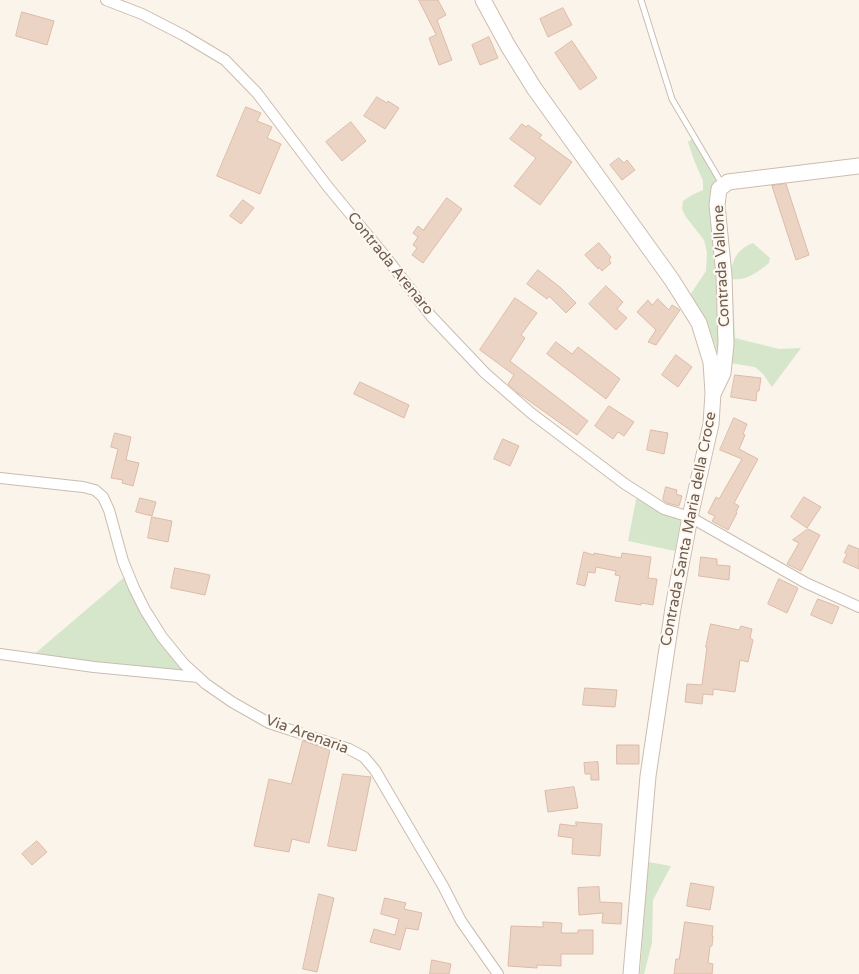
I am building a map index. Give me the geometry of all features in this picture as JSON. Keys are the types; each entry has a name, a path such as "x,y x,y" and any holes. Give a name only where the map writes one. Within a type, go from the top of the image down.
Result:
{"main road":[{"name":"Contrada Santa Maria della Croce","path":"483,0 534,88 672,280 699,323 711,362 713,394 711,424 690,517 670,630 648,776 631,974"},
{"name":"Contrada Vallone","path":"713,394 723,373 726,344 724,276 717,204 719,189 728,182 859,166"}],"street":[{"name":"Contrada Arenaro","path":"106,0 142,14 225,60 257,93 328,187 431,316 485,373 531,413 625,484 664,509 690,517 806,583 859,607"},
{"name":"Via Arenaria","path":"0,478 83,487 95,490 104,498 109,510 122,562 145,610 162,637 184,664 198,677 232,702 269,723 349,749 364,757 375,770 443,886 461,921 498,974"},
{"path":"0,654 94,667 198,677"}],"lane":[{"path":"641,0 672,99 723,186"}],"green space":[{"path":"692,139 719,184 731,271 733,262 738,254 753,243 770,258 769,263 752,275 742,279 732,279 735,338 779,349 801,348 772,387 763,374 755,367 730,363 719,357 709,327 690,295 706,271 707,252 704,240 682,209 683,201 703,190 703,181 688,142"},
{"path":"637,495 681,519 675,551 628,541"},
{"path":"127,575 191,673 32,656"},
{"path":"648,862 671,866 653,900 652,943 644,974 640,974"}],"building":[{"path":"419,0 438,0 446,15 437,20 452,60 439,65 429,38 436,35"},
{"path":"563,8 572,25 548,37 540,19"},
{"path":"22,12 54,21 47,45 16,36"},
{"path":"489,37 498,58 480,65 472,45"},
{"path":"572,41 597,78 580,90 555,53"},
{"path":"377,97 399,108 385,129 364,116"},
{"path":"246,107 261,113 257,121 272,127 267,138 281,144 260,194 217,176"},
{"path":"351,122 366,141 342,161 326,142"},
{"path":"522,124 526,127 528,125 542,135 539,138 572,162 540,205 514,186 536,158 510,139"},
{"path":"619,158 624,163 627,160 635,170 622,180 610,165"},
{"path":"786,184 809,255 796,260 772,186"},
{"path":"447,198 462,209 423,263 412,255 417,248 413,245 418,237 413,233 418,226 423,230"},
{"path":"243,200 254,208 241,224 230,216"},
{"path":"599,243 611,257 609,260 611,263 602,271 585,255"},
{"path":"538,270 576,303 566,313 549,296 547,299 527,284"},
{"path":"606,286 623,302 617,309 627,318 616,330 589,304"},
{"path":"515,298 537,313 521,335 525,338 510,361 588,421 577,435 518,393 508,384 514,375 480,350"},
{"path":"658,299 669,310 672,305 680,310 656,345 648,342 656,330 637,312 648,300 652,305"},
{"path":"556,342 572,354 578,347 620,379 606,399 547,354"},
{"path":"676,355 692,367 678,387 662,375"},
{"path":"735,375 761,378 756,401 731,397"},
{"path":"360,382 409,405 404,418 354,394"},
{"path":"609,406 634,422 624,436 618,432 613,439 595,426"},
{"path":"734,418 747,424 739,449 758,459 734,503 739,506 728,530 712,521 715,516 708,513 716,497 719,499 742,459 720,450"},
{"path":"651,430 668,433 664,454 647,450"},
{"path":"115,433 131,437 126,460 139,463 133,486 122,483 123,480 111,478 118,449 111,447"},
{"path":"503,439 519,446 510,466 494,459"},
{"path":"666,487 677,490 676,494 682,496 679,506 663,500"},
{"path":"804,497 821,507 807,528 791,517"},
{"path":"140,498 156,502 152,516 136,512"},
{"path":"152,517 172,521 168,542 148,538"},
{"path":"808,529 820,535 801,571 787,564 799,543 793,540"},
{"path":"849,545 859,549 859,569 843,562"},
{"path":"584,552 621,558 622,553 651,557 648,578 657,579 653,605 615,601 620,576 615,575 616,571 596,567 595,573 588,572 585,586 577,584"},
{"path":"701,557 717,559 717,565 730,566 729,580 699,576"},
{"path":"175,568 210,575 205,595 171,588"},
{"path":"779,579 798,588 787,613 768,604"},
{"path":"818,599 839,607 832,624 811,615"},
{"path":"711,624 739,630 741,626 752,629 750,638 753,640 748,662 740,660 735,692 713,689 713,695 703,694 702,704 685,702 687,684 702,685 706,647"},
{"path":"585,688 617,690 615,707 583,705"},
{"path":"303,741 330,750 309,843 292,839 289,852 254,846 269,779 291,784"},
{"path":"617,745 639,745 639,764 617,764"},
{"path":"598,762 599,780 591,780 591,774 585,774 584,763"},
{"path":"343,774 371,777 356,851 328,846"},
{"path":"574,787 578,808 548,812 545,791"},
{"path":"576,822 602,824 600,856 572,854 573,838 558,836 560,824 576,826"},
{"path":"37,841 47,852 32,865 22,854"},
{"path":"691,883 714,887 710,910 687,906"},
{"path":"599,887 600,902 622,903 621,924 602,923 603,913 579,915 578,888"},
{"path":"319,894 334,898 317,972 303,969"},
{"path":"385,898 406,903 404,909 422,913 418,930 406,928 400,950 370,942 374,929 395,935 399,919 381,914"},
{"path":"543,922 562,923 561,933 578,933 578,930 593,930 593,954 561,954 561,966 537,965 537,968 508,966 511,926 543,927"},
{"path":"685,922 713,926 712,946 710,946 708,963 713,964 712,974 674,974 676,959 679,959"},
{"path":"432,960 451,964 449,974 430,974"}]}
